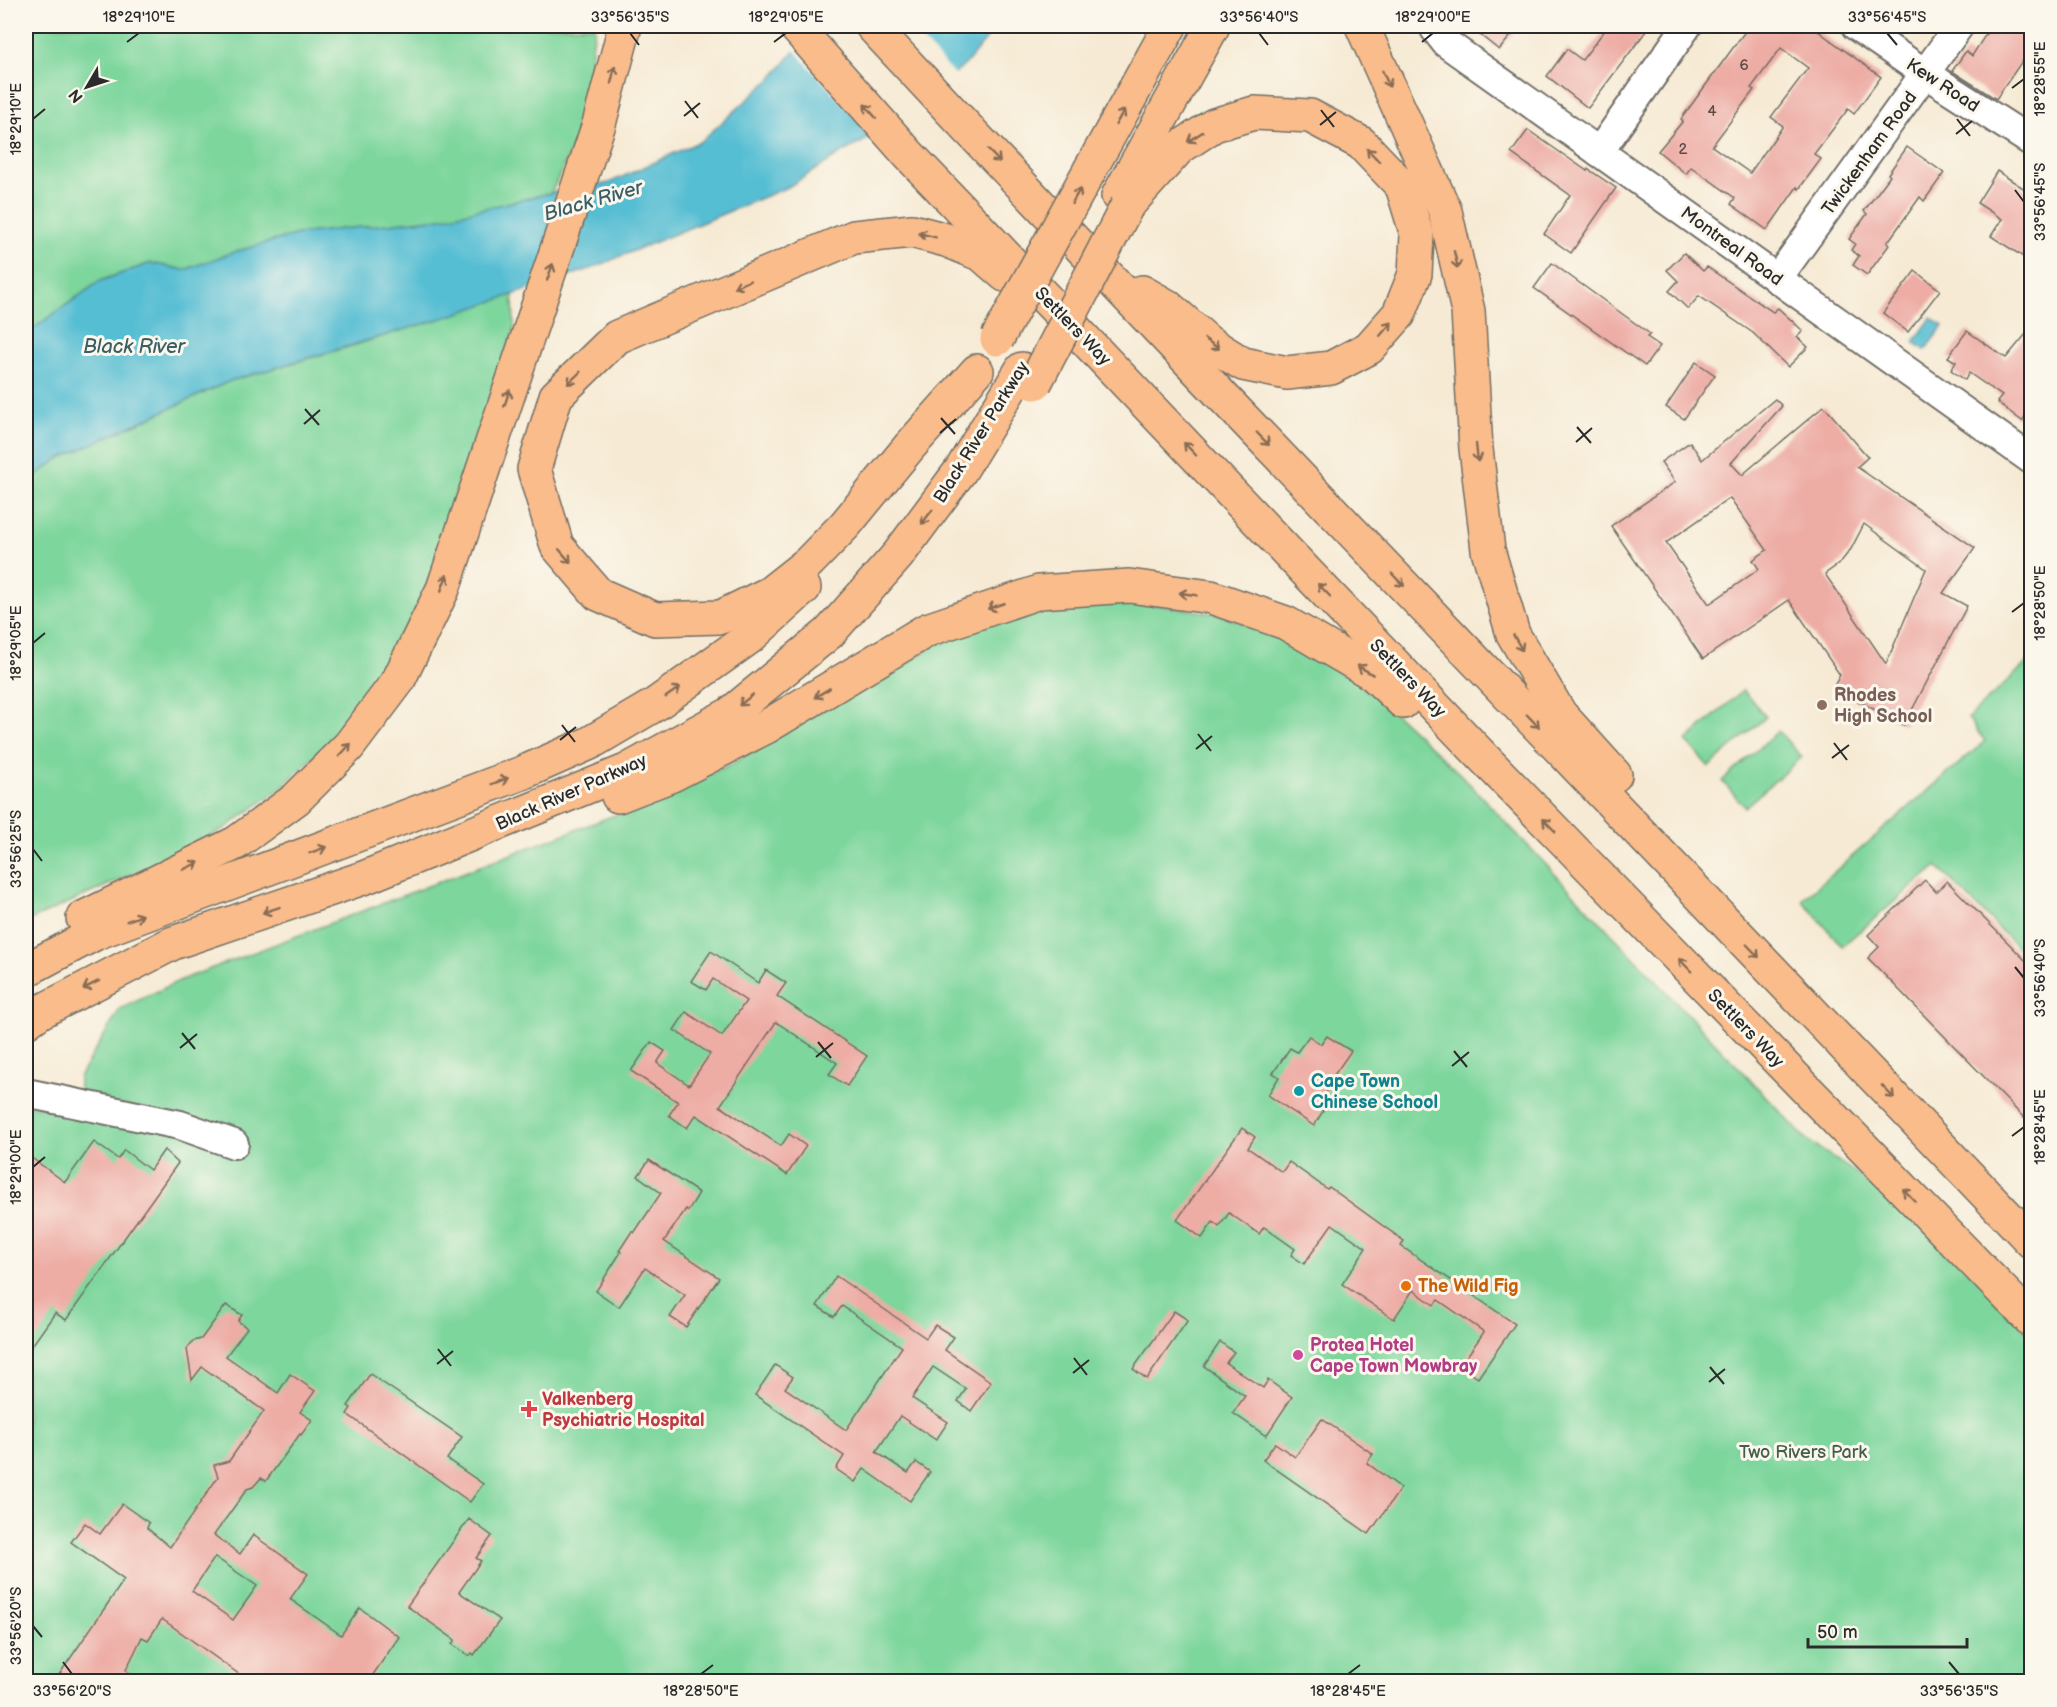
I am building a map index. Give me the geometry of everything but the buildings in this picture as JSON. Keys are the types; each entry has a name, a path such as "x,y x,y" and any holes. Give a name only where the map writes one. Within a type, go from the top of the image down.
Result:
{"highway":[{"path":"26,948 49,934 236,843 296,800 349,746 398,681 443,589 599,124 625,26"},
{"name":"Settlers Way","path":"795,26 909,155 1480,754 2031,1321"},
{"path":"872,26 2031,1242"},
{"name":"Black River Parkway","path":"26,970 96,933 522,773 590,743 656,704 750,637 835,560 910,475 997,339 1170,26"},
{"name":"Black River Parkway","path":"26,1022 40,1012 173,943 366,877 626,771 730,714 828,633 898,555 1029,376 1213,26"},
{"path":"1362,26 1445,211 1468,311 1476,449 1488,550 1513,634 1560,714 1620,781 1713,909"},
{"path":"1102,268 1167,306 1208,342 1243,364 1287,373 1331,368 1369,348 1399,314 1415,274 1417,235 1402,186 1360,143 1310,116 1254,113 1214,125 1179,148 1123,201"},
{"path":"977,371 910,446 845,525 808,563 770,594 721,617 655,619 598,594 557,546 534,469 556,396 617,338 854,237 912,231 946,240 982,255 1092,347"},
{"path":"366,877 435,865 672,775 766,727 927,630 1039,592 1129,586 1211,597 1286,623 1373,674 1440,737 1480,754"},
{"path":"1950,1237 2031,1338"}],"street":[{"path":"1599,152 1687,26"},
{"name":"Kew Road","path":"1856,26 2031,142"},
{"name":"Twickenham Road","path":"1777,279 1959,26"},
{"name":"Montreal Road","path":"1435,27 1446,43 2031,460"},
{"path":"26,1093 180,1125 234,1143"}],"green space":[{"path":"26,26 595,26 582,127 551,193 442,218 298,234 231,253 184,270 151,263 100,281 26,334"},
{"path":"513,294 514,331 437,565 384,674 346,727 277,791 224,829 166,859 26,922 26,482 59,459 230,381 359,344"},
{"name":"Two Rivers Park","path":"1137,602 1218,614 1263,631 1307,651 1350,677 1386,705 1461,775 1807,1140 1950,1237 2031,1338 2031,1681 26,1681 26,1105 78,1111 79,1077 120,1009 181,980 641,805 733,763 937,644 1026,609"},
{"path":"2031,659 2031,961 1937,866 1842,946 1802,900 1985,741 1968,718"},
{"path":"1743,690 1766,717 1709,767 1686,741"},
{"path":"1778,731 1802,757 1745,807 1722,781"}],"water":[{"name":"Black River","path":"815,26 996,27 965,65 883,131 845,151 788,187 590,269 437,320 230,381 59,459 26,482 26,334 100,281 151,263 184,270 231,253 298,234 442,218 551,193 609,183 701,141 774,76"},
{"path":"1931,318 1943,326 1925,350 1914,342"}],"pier":[{"path":"811,26 909,26 956,76 875,139 792,48"}],"place":[{"name":"Rhodes High School","path":"1822,705"},
{"name":"Cape Town Chinese School","path":"1299,1091"},
{"name":"The Wild Fig","path":"1406,1286"},
{"name":"Protea Hotel Cape Town Mowbray","path":"1298,1355"},
{"name":"Valkenberg Psychiatric Hospital","path":"529,1409"}]}
